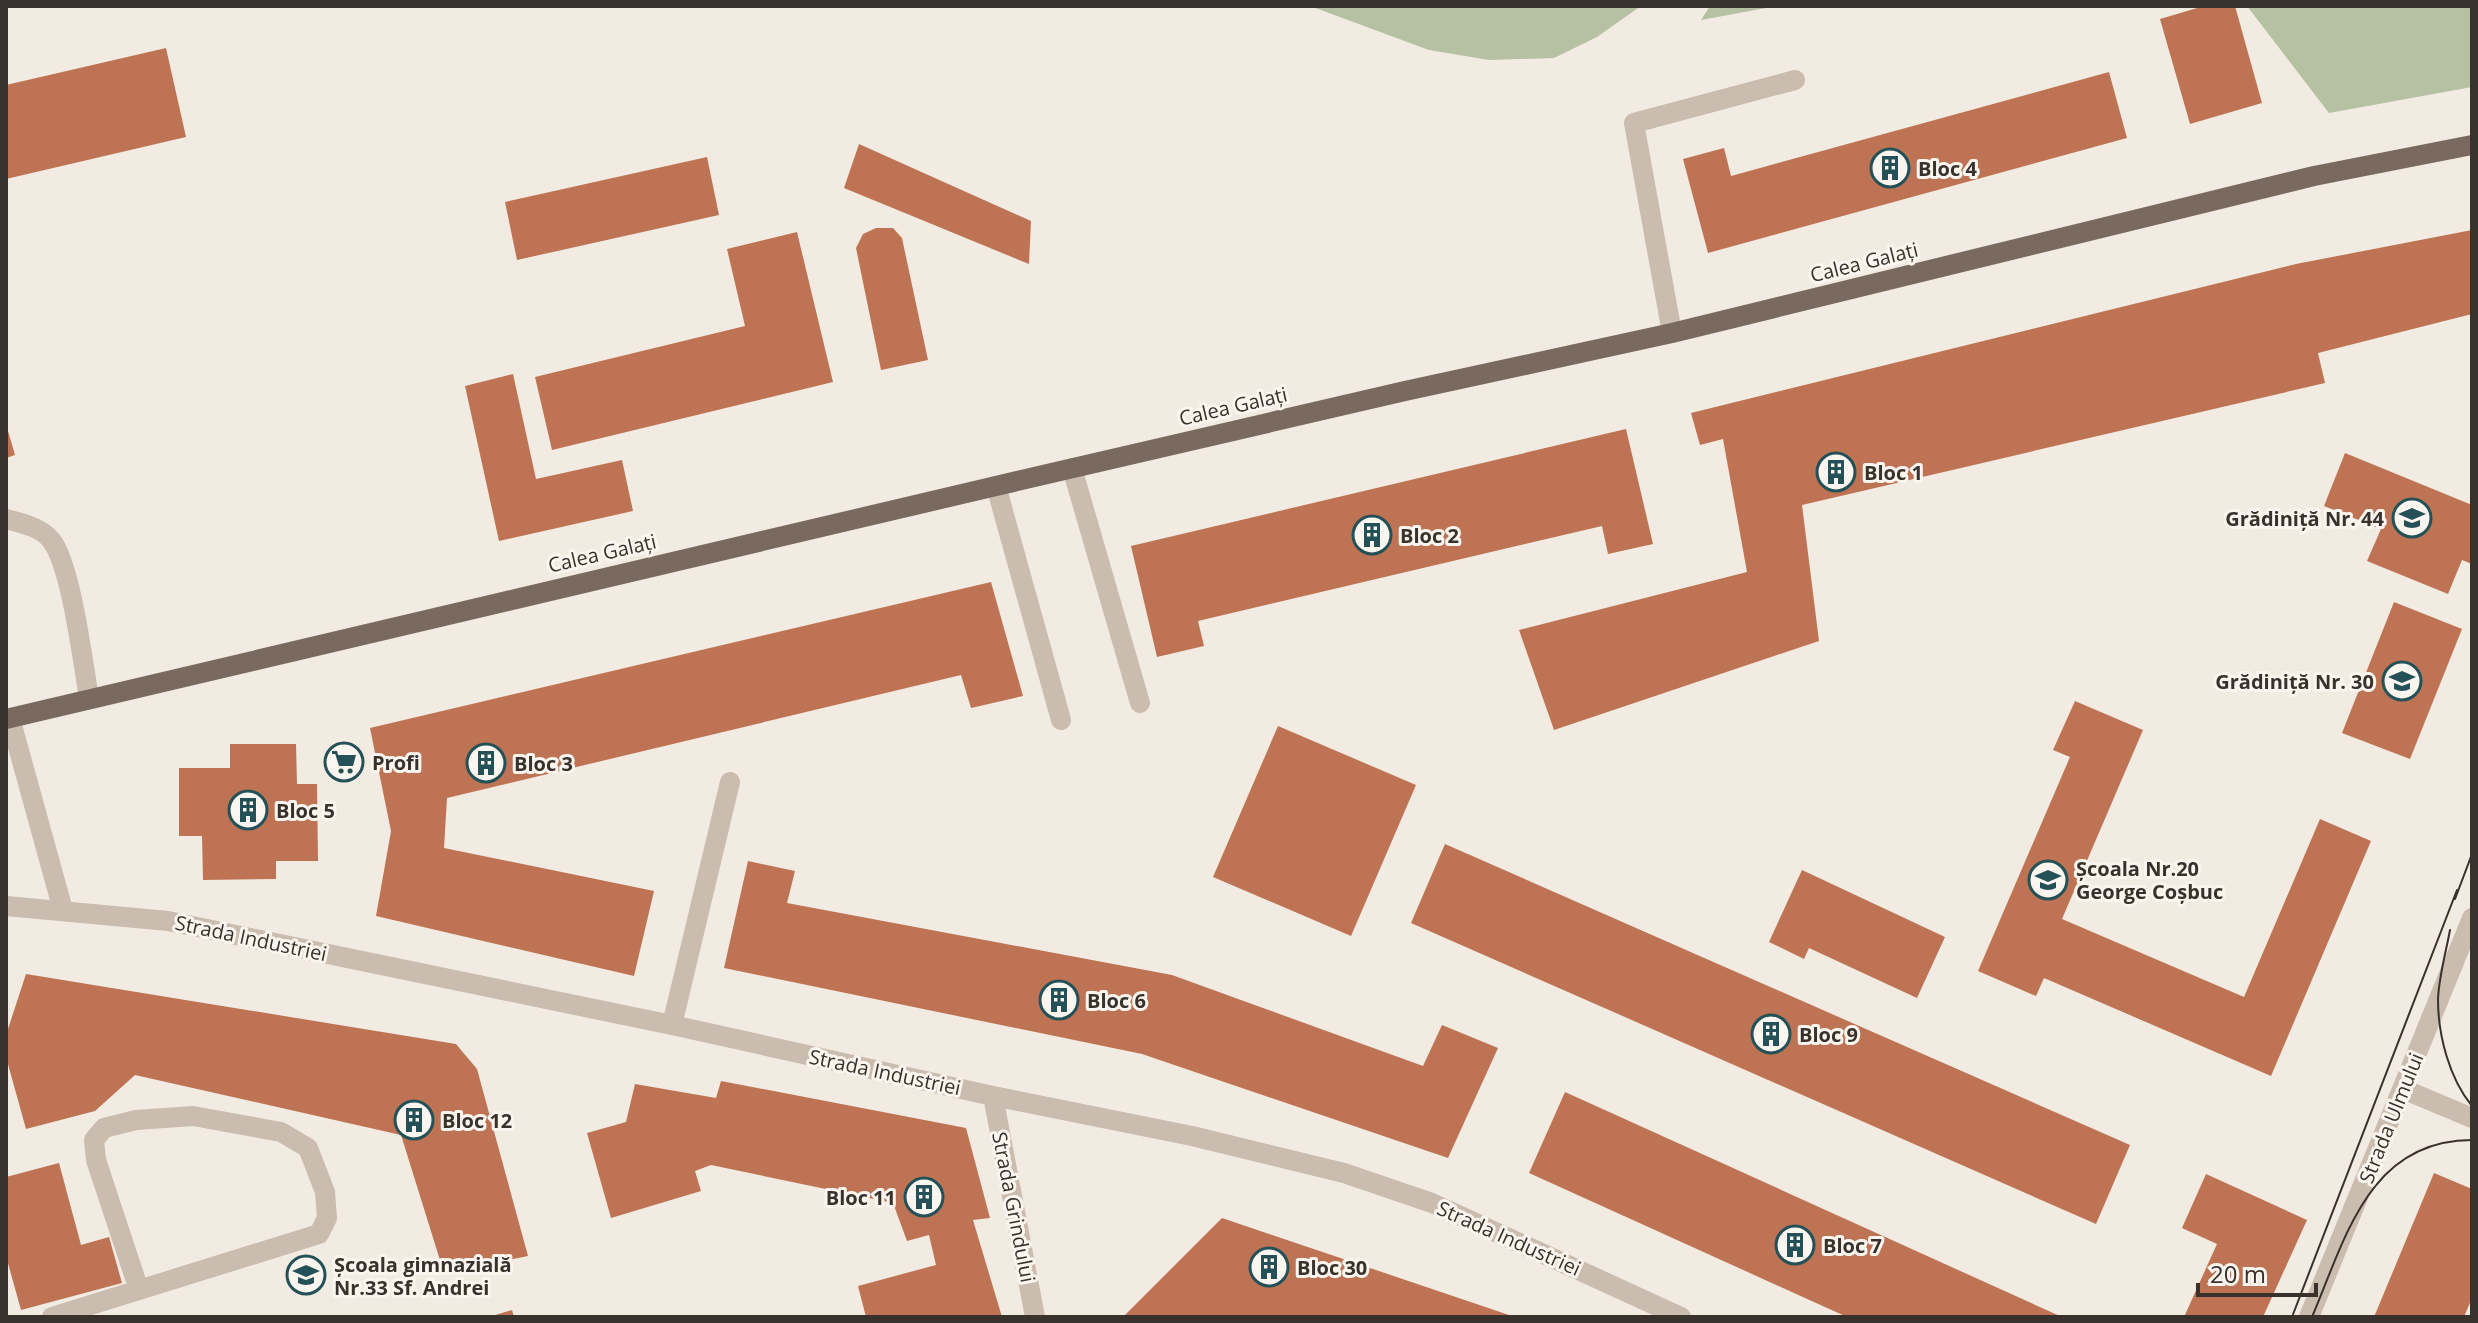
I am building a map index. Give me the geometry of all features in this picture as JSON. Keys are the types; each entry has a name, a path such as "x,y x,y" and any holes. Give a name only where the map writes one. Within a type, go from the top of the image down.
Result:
{"main road":[{"name":"Calea Galați","path":"8,719 1072,468 1672,333 2314,176 2472,145"}],"street":[{"path":"1672,333 1634,123 1795,80"},
{"path":"1072,468 1140,703"},
{"path":"996,486 1061,720"},
{"path":"6,519 31,526 51,539 64,566 89,698"},
{"path":"8,719 63,910"},
{"path":"672,1025 730,782"},
{"name":"Strada Industriei","path":"6,906 168,921 1192,1136 1344,1173 1432,1203 1681,1317"},
{"name":"Strada Ulmului","path":"2309,1317 2472,918"},
{"path":"2403,1089 2472,1118"},
{"name":"Strada Grindului","path":"993,1096 1035,1317"},
{"path":"52,1317 139,1290 319,1234 327,1218 325,1192 308,1148 281,1132 193,1116 136,1120 104,1128 94,1140 96,1160 139,1290"}],"green space":[{"path":"1310,6 1641,6 1597,37 1554,58 1489,60 1429,50"},
{"path":"1710,6 1777,6 1701,20"},
{"path":"2247,6 2472,6 2472,87 2329,113"}],"building":[{"path":"2204,6 2235,6 2262,103 2190,124 2160,19"},
{"path":"166,48 186,137 6,179 6,85"},
{"name":"Bloc 4","path":"2109,72 2127,138 1708,253 1683,159 1724,148 1731,176"},
{"path":"859,144 1031,221 1029,264 844,188"},
{"path":"707,157 719,215 517,260 505,202"},
{"path":"876,228 893,228 902,238 928,360 881,370 856,248 863,234"},
{"name":"Bloc 1","path":"2472,230 2472,314 2318,353 2325,383 1802,505 1819,641 1554,730 1519,630 1747,572 1723,439 1700,445 1691,413 2296,264"},
{"path":"797,232 833,382 552,450 535,377 745,326 727,249"},
{"path":"513,374 536,479 622,460 633,511 499,541 465,386"},
{"path":"6,424 15,455 6,458"},
{"name":"Bloc 2","path":"1626,429 1653,544 1608,554 1602,526 1198,621 1204,646 1157,657 1131,546"},
{"name":"Grădiniță Nr. 44","path":"2345,453 2472,505 2472,564 2462,560 2448,594 2367,561 2381,529 2324,506"},
{"name":"Bloc 3","path":"991,582 1023,696 971,708 961,675 447,798 444,848 654,891 634,976 376,916 391,831 370,728"},
{"name":"Grădiniță Nr. 30","path":"2394,602 2462,629 2410,759 2342,733"},
{"name":"Școala Nr.20 George Coșbuc","path":"2075,701 2143,730 2062,919 2244,997 2320,819 2371,841 2271,1076 2044,978 2036,996 1978,971 2070,757 2053,750"},
{"path":"1278,726 1416,785 1351,936 1213,877"},
{"name":"Bloc 5","path":"230,744 296,744 297,784 317,784 318,861 276,861 276,879 203,880 202,836 179,836 179,768 230,768"},
{"name":"Bloc 9","path":"1445,844 2130,1145 2096,1224 1411,923"},
{"name":"Bloc 6","path":"748,861 795,871 787,903 1172,975 1423,1066 1442,1025 1498,1048 1448,1158 1142,1054 724,968"},
{"path":"1802,870 1945,937 1917,998 1809,948 1804,959 1769,942"},
{"name":"Bloc 12","path":"26,974 456,1044 477,1069 528,1256 444,1273 401,1135 135,1075 95,1111 26,1129 6,1057 6,1035"},
{"name":"Bloc 11","path":"721,1081 966,1128 990,1218 973,1220 1002,1317 866,1317 858,1286 936,1265 929,1235 907,1241 893,1203 711,1165 695,1171 701,1191 611,1218 587,1133 626,1122 635,1084 716,1098"},
{"name":"Bloc 7","path":"1565,1092 2062,1317 1847,1317 1529,1173"},
{"path":"59,1163 81,1245 109,1237 122,1283 21,1310 6,1256 6,1177"},
{"path":"2434,1173 2472,1189 2472,1298 2464,1317 2374,1317"},
{"path":"2206,1174 2307,1220 2263,1317 2184,1317 2217,1244 2182,1228"},
{"name":"Bloc 30","path":"1222,1218 1512,1316 1512,1317 1123,1317"},
{"path":"512,1310 514,1317 492,1317 492,1316"}],"tram line":[{"path":"2455,899 2472,854"},
{"path":"2292,1317 2457,890"},
{"path":"2450,930 2439,990 2440,1027 2451,1069 2472,1106"},
{"path":"2312,1317 2350,1227 2365,1200 2384,1176 2408,1157 2437,1144 2472,1140"}],"place":[{"name":"Bloc 4","path":"1890,168"},
{"name":"Bloc 1","path":"1836,472"},
{"name":"Grădiniță Nr. 44","path":"2412,518"},
{"name":"Bloc 2","path":"1372,535"},
{"name":"Grădiniță Nr. 30","path":"2402,681"},
{"name":"Profi","path":"344,762"},
{"name":"Bloc 3","path":"486,763"},
{"name":"Bloc 5","path":"248,810"},
{"name":"Școala Nr.20 George Coșbuc","path":"2048,880"},
{"name":"Bloc 6","path":"1059,1000"},
{"name":"Bloc 9","path":"1771,1034"},
{"name":"Bloc 12","path":"414,1120"},
{"name":"Bloc 11","path":"924,1197"},
{"name":"Bloc 7","path":"1795,1245"},
{"name":"Bloc 30","path":"1269,1267"},
{"name":"Școala gimnazială Nr.33 Sf. Andrei","path":"306,1275"}]}
